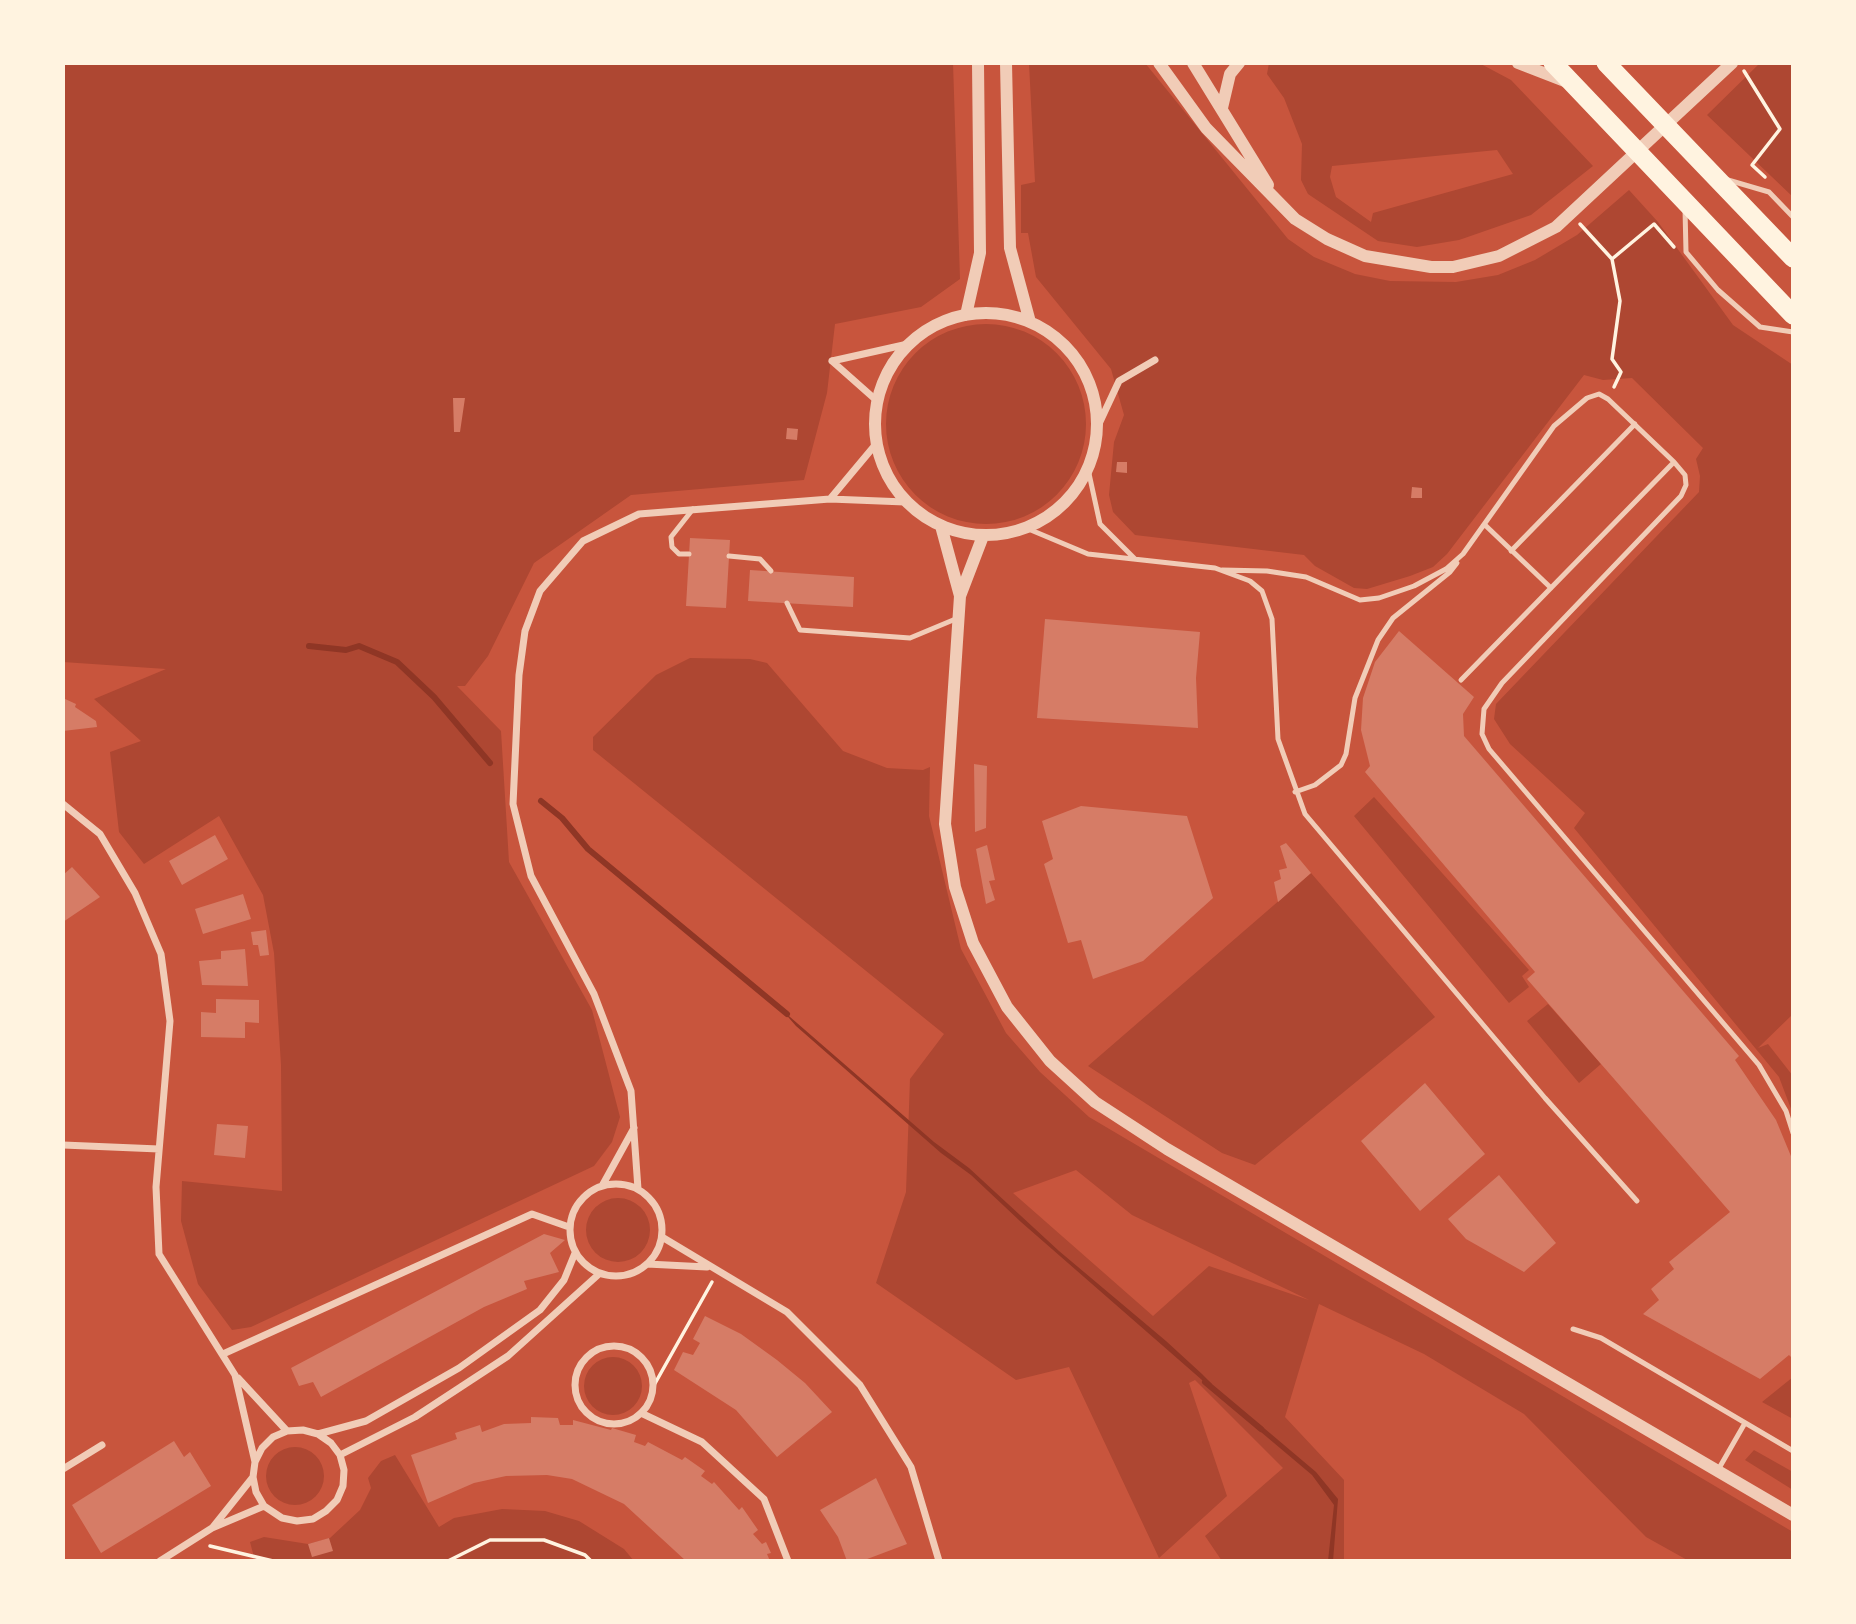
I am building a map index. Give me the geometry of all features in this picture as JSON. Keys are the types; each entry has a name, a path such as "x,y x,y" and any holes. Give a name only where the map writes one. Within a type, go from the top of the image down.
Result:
{"highway":[{"path":"1553,63 1793,315"},
{"path":"1606,63 1793,258"}],"street":[{"path":"966,315 980,253 978,63"},
{"path":"1006,63 1010,248 1030,322"},
{"path":"1160,63 1206,128 1279,204 1308,228 1347,249 1387,262 1431,267 1453,267 1499,256 1556,227 1729,66"},
{"path":"1193,63 1279,204"},
{"path":"1222,108 1230,74 1240,63"},
{"path":"1518,63 1573,85"},
{"path":"876,400 832,361 908,344 935,326 966,315 1010,315 1050,333 1080,364 1096,405 1098,426"},
{"path":"908,344 883,380 876,400 876,444 881,465 905,502 941,526 984,536 1026,528 1063,505 1088,469 1098,426 1119,381 1155,360"},
{"path":"830,499 876,444"},
{"path":"638,1189 631,1091 594,993 531,876 513,804 519,674 525,631 540,592 583,541 639,514 830,499 905,502"},
{"path":"941,526 960,596"},
{"path":"984,536 960,596 945,824 955,887 967,928 1007,1007 1049,1061 1095,1102 1167,1149 1793,1515"},
{"path":"63,804 100,834 135,893 161,954 170,1021 156,1187 159,1254 235,1376 288,1431"},
{"path":"602,1185 634,1127"},
{"path":"63,1145 159,1149"},
{"path":"622,1184 638,1189 655,1205 662,1221 662,1237 657,1252 647,1264 622,1276 599,1274 585,1265 575,1253 569,1227 577,1205 588,1193 602,1185 622,1184"},
{"path":"223,1354 532,1214 569,1227"},
{"path":"662,1237 708,1267 788,1312 860,1385 911,1467 939,1561"},
{"path":"318,1434 366,1422 459,1367 540,1310 564,1280 575,1253"},
{"path":"647,1264 708,1267"},
{"path":"340,1455 415,1417 508,1356 599,1274"},
{"path":"619,1346 633,1351 644,1360 651,1373 653,1387 650,1401 641,1413 629,1422 615,1425 601,1423 588,1416 579,1404 575,1390 578,1370 592,1353 619,1346"},
{"path":"235,1376 255,1462 253,1477 256,1492 264,1506 282,1518 297,1521 313,1519 337,1500 343,1486 344,1470 340,1455 331,1443 318,1434 303,1430 288,1431 267,1443 255,1462"},
{"path":"641,1413 702,1441 764,1499 788,1561"},
{"path":"63,1469 102,1445"},
{"path":"212,1528 253,1477"},
{"path":"160,1561 212,1528 264,1506"}],"lane":[{"path":"1715,177 1769,191 1793,217"},
{"path":"1685,202 1686,252 1718,290 1760,327 1793,332"},
{"path":"1295,792 1315,785 1341,765 1346,754 1357,688 1378,640 1393,618 1450,572 1554,426 1587,398 1599,394 1608,399 1674,462 1685,475 1686,485 1681,496 1502,684 1484,709 1482,734 1489,748 1759,1065 1786,1111 1793,1133"},
{"path":"1511,551 1635,424"},
{"path":"1461,680 1674,462"},
{"path":"1088,469 1100,524 1135,559"},
{"path":"689,554 679,554 672,547 671,537 693,509"},
{"path":"1485,525 1551,588"},
{"path":"1026,528 1088,554 1306,577 1360,600 1378,598 1414,586 1446,569 1463,554"},
{"path":"729,556 760,559 772,571"},
{"path":"1222,570 1250,581 1262,592 1268,605 1275,652 1278,738 1305,814 1637,1201"},
{"path":"787,603 800,629 910,638 958,618"},
{"path":"1573,1329 1601,1338 1793,1451"},
{"path":"1716,1472 1745,1423"}],"path":[{"path":"1748,75 1780,129 1752,164"},
{"path":"1573,213 1612,259 1620,301 1612,359 1620,372 1608,399"},
{"path":"1612,259 1654,224 1679,253"},
{"path":"653,1387 719,1271"},
{"path":"448,1561 490,1541 544,1541 585,1555 591,1561"},
{"path":"191,1542 273,1561"}],"shaded area":[{"path":"63,63 953,63 960,279 921,307 835,324 827,393 804,480 631,495 534,563 488,656 465,686 457,686 501,731 509,862 592,1010 620,1117 612,1142 594,1166 251,1327 232,1330 198,1284 181,1221 182,1181 282,1191 281,1065 274,953 263,895 219,816 144,864 119,832 110,752 141,741 94,699 166,669 63,662"},
{"path":"1029,63 1145,63 1288,239 1314,257 1355,274 1390,281 1456,282 1498,275 1535,260 1577,235 1629,190 1658,222 1733,325 1793,365 1793,1014 1758,1048 1768,1044 1793,1076 1793,1114 1779,1077 1574,828 1585,813 1510,744 1494,719 1496,704 1699,492 1700,476 1696,459 1703,448 1632,378 1603,380 1584,375 1447,554 1433,567 1410,576 1367,589 1354,588 1315,566 1304,555 1135,535 1113,512 1109,495 1114,442 1124,415 1111,369 1036,277 1028,233 1021,233 1021,185 1035,182"},
{"path":"1269,63 1479,63 1511,80 1593,166 1531,215 1459,240 1417,247 1378,241 1308,194 1301,180 1302,144 1284,98 1267,74","holes":["1497,150 1513,174 1373,213 1371,222 1336,197 1330,177 1332,166"]},
{"path":"1760,63 1793,63 1793,197 1707,115"},
{"path":"986,324 1024,331 1057,353 1079,386 1086,424 1079,462 1057,495 1024,517 986,524 948,517 915,495 893,462 886,424 893,386 915,353 948,331"},
{"path":"690,658 750,659 767,663 843,751 887,768 923,770 930,767 929,816 961,949 1006,1033 1040,1072 1089,1117 1793,1532 1793,1561 1689,1561 1646,1537 1524,1414 1424,1354 1319,1304 1285,1417 1344,1480 1344,1561 1222,1561 1205,1536 1283,1468 1195,1380 1189,1383 1227,1496 1159,1558 1069,1367 1016,1380 876,1283 906,1192 910,1079 944,1034 593,750 593,737 656,675","holes":["1076,1170 1132,1215 1309,1300 1209,1266 1153,1316 1013,1193"]},
{"path":"1374,797 1529,970 1522,976 1529,987 1509,1003 1354,816"},
{"path":"1311,873 1435,1017 1255,1165 1222,1153 1088,1066"},
{"path":"1548,1004 1601,1064 1579,1083 1527,1021"},
{"path":"782,1010 934,1142 969,1168 1059,1251 1166,1341 1212,1384 1210,1387 971,1175 941,1153 796,1026"},
{"path":"618,1198 636,1204 644,1212 650,1230 644,1248 636,1256 618,1262 600,1256 592,1248 586,1230 592,1212 600,1204"},
{"path":"607,1357 619,1357 634,1365 642,1380 642,1392 634,1407 619,1415 607,1415 592,1407 584,1392 584,1380 592,1365"},
{"path":"1793,1377 1793,1419 1762,1402"},
{"path":"1258,1423 1316,1472 1338,1499 1333,1561 1328,1561 1334,1505 1312,1475 1255,1427"},
{"path":"289,1447 301,1447 316,1455 324,1470 324,1482 316,1497 301,1505 289,1505 274,1497 266,1482 266,1470 274,1455"},
{"path":"1754,1450 1793,1472 1793,1490 1745,1460"},
{"path":"395,1455 439,1527 454,1518 502,1509 545,1511 579,1521 624,1549 634,1561 255,1561 250,1542 264,1537 308,1544 330,1538 360,1510 371,1488 368,1478 381,1461"}],"building":[{"path":"453,398 465,398 460,432 454,432"},
{"path":"787,428 798,429 797,440 786,439"},
{"path":"1117,462 1127,462 1127,473 1116,472"},
{"path":"1412,487 1422,488 1422,498 1411,498"},
{"path":"690,538 730,540 726,608 686,606"},
{"path":"750,570 854,577 853,607 748,601"},
{"path":"1045,619 1200,632 1196,678 1198,728 1037,718"},
{"path":"1399,631 1474,697 1463,714 1464,736 1739,1056 1735,1060 1776,1120 1793,1161 1793,1359 1789,1355 1760,1379 1643,1314 1659,1300 1651,1289 1674,1269 1669,1262 1730,1212 1527,979 1535,972 1365,772 1370,766 1361,730 1363,698 1375,662"},
{"path":"63,698 76,704 75,707 96,721 97,727 63,731"},
{"path":"974,764 987,766 986,828 975,832"},
{"path":"1081,806 1187,816 1213,898 1143,961 1093,979 1081,940 1068,943 1044,864 1053,859 1042,821"},
{"path":"215,835 228,859 182,885 169,861"},
{"path":"1286,843 1311,873 1278,902 1274,882 1281,879 1279,870 1287,868 1280,846"},
{"path":"987,845 995,880 989,881 995,900 986,904 976,849"},
{"path":"72,867 100,897 63,922 63,875"},
{"path":"243,894 251,919 203,934 195,909"},
{"path":"266,930 269,955 260,956 258,945 253,945 251,932"},
{"path":"245,949 248,986 202,985 199,961 221,959 221,951"},
{"path":"216,999 259,1000 259,1023 245,1022 245,1038 201,1037 201,1012 216,1013"},
{"path":"1425,1083 1485,1154 1420,1211 1361,1141"},
{"path":"217,1124 248,1126 245,1158 214,1155"},
{"path":"1499,1175 1556,1243 1524,1272 1466,1239 1448,1219"},
{"path":"544,1234 565,1240 550,1253 559,1272 524,1281 527,1289 484,1307 321,1397 313,1382 299,1386 291,1368"},
{"path":"705,1316 741,1334 777,1360 805,1383 832,1412 777,1457 736,1410 674,1370 683,1352 693,1355 700,1343 693,1339"},
{"path":"531,1417 558,1418 560,1425 573,1425 573,1420 611,1430 612,1428 636,1435 634,1442 645,1446 648,1442 682,1460 685,1457 705,1471 701,1476 712,1484 714,1482 739,1510 742,1507 758,1530 753,1534 762,1544 766,1542 771,1553 767,1554 770,1561 686,1561 624,1504 572,1479 547,1475 506,1476 474,1483 428,1503 411,1455 457,1439 455,1433 480,1425 482,1432 504,1424 531,1423"},
{"path":"174,1441 184,1457 190,1452 211,1486 101,1553 72,1505"},
{"path":"876,1478 907,1544 862,1561 847,1561 838,1537 820,1510"},
{"path":"329,1538 333,1551 312,1557 308,1544"}],"waterway":[{"path":"309,646 346,650 359,646 397,662 434,697 490,763"},
{"path":"541,801 562,818 588,849 787,1014"},
{"path":"1205,1382 1261,1429"}]}
